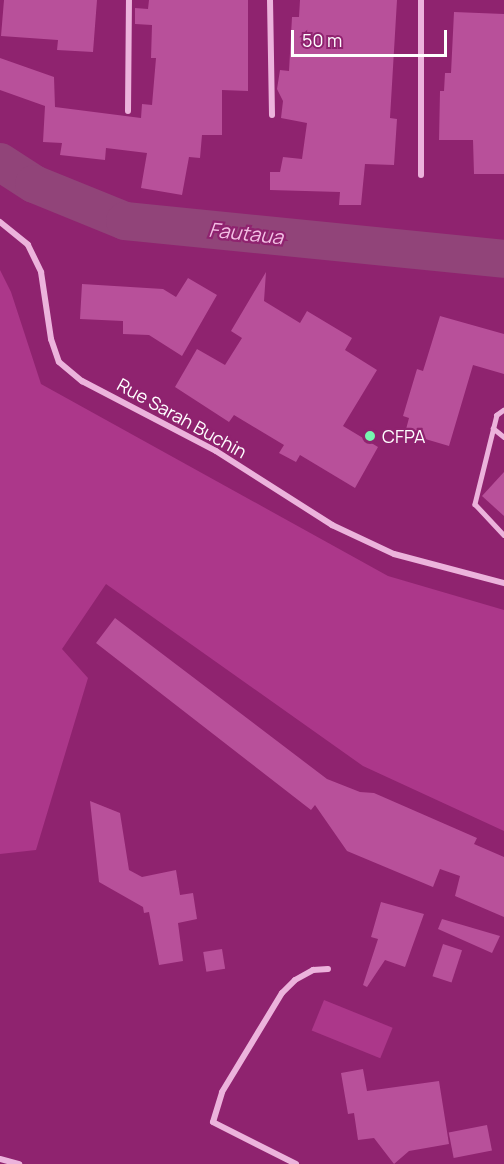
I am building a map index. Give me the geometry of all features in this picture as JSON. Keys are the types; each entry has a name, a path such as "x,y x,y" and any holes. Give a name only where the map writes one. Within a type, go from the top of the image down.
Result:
{"street":[{"path":"128,111 129,0"},
{"path":"270,0 272,115"},
{"path":"421,0 421,175"},
{"name":"Rue Sarah Buchin","path":"0,222 28,245 41,272 51,339 59,362 82,381 216,451 332,525 394,554 504,583"},
{"path":"296,1164 213,1122 222,1092 282,993 295,980 313,970 328,969"},
{"path":"0,1160 19,1164"}],"lane":[{"path":"504,410 497,415 475,504 504,535"},
{"path":"494,428 504,437"}],"shaded area":[{"path":"0,270 11,292 41,384 388,576 504,610 504,831 363,766 106,584 62,649 88,678 36,850 0,854"},
{"path":"324,1000 393,1028 380,1058 312,1031"}],"building":[{"path":"4,0 97,0 93,52 57,50 58,40 1,36"},
{"path":"149,0 248,0 248,91 222,90 222,135 202,135 200,158 189,157 182,195 141,188 147,153 106,148 105,160 60,155 62,143 43,142 45,106 0,90 0,58 54,77 55,107 141,118 142,104 152,105 156,58 151,58 152,25 135,24 135,8 148,9"},
{"path":"300,0 397,0 390,118 397,119 394,165 365,164 361,205 339,205 340,192 270,190 270,172 280,172 283,157 302,159 307,123 281,118 283,101 277,89 280,70 289,71 292,17 299,17"},
{"path":"454,12 504,14 504,174 474,174 473,140 439,140 440,91 444,91 445,73 451,73"},
{"path":"266,272 264,301 300,323 307,311 352,338 345,350 377,370 343,426 378,447 355,488 300,455 296,462 279,453 284,445 234,415 229,422 175,387 197,349 225,365 242,338 231,331"},
{"path":"188,278 217,295 182,356 149,335 123,334 123,321 80,319 82,284 163,289 176,297"},
{"path":"440,316 504,334 504,374 473,365 449,446 405,433 409,418 403,416 417,369 423,371"},
{"path":"504,472 504,516 482,496"},
{"path":"115,618 327,779 360,792 374,793 477,838 474,844 504,857 504,917 455,896 460,876 440,869 433,887 347,851 315,805 311,810 96,643"},
{"path":"90,801 120,813 129,870 142,877 176,870 180,895 193,893 197,919 178,923 183,961 159,965 149,912 144,913 143,907 99,882"},
{"path":"381,902 424,914 405,967 385,960 367,987 363,985 378,939 371,937"},
{"path":"442,919 500,936 492,953 438,929"},
{"path":"443,944 462,950 452,983 432,976"},
{"path":"222,949 225,969 206,972 203,952"},
{"path":"363,1069 367,1091 439,1081 449,1144 409,1151 394,1164 374,1138 358,1140 354,1113 348,1114 341,1073"},
{"path":"487,1125 492,1151 454,1158 449,1132"}],"waterway":[{"name":"Fautaua","path":"0,162 34,184 125,221 504,259"}],"place":[{"name":"CFPA","path":"370,436"}]}
